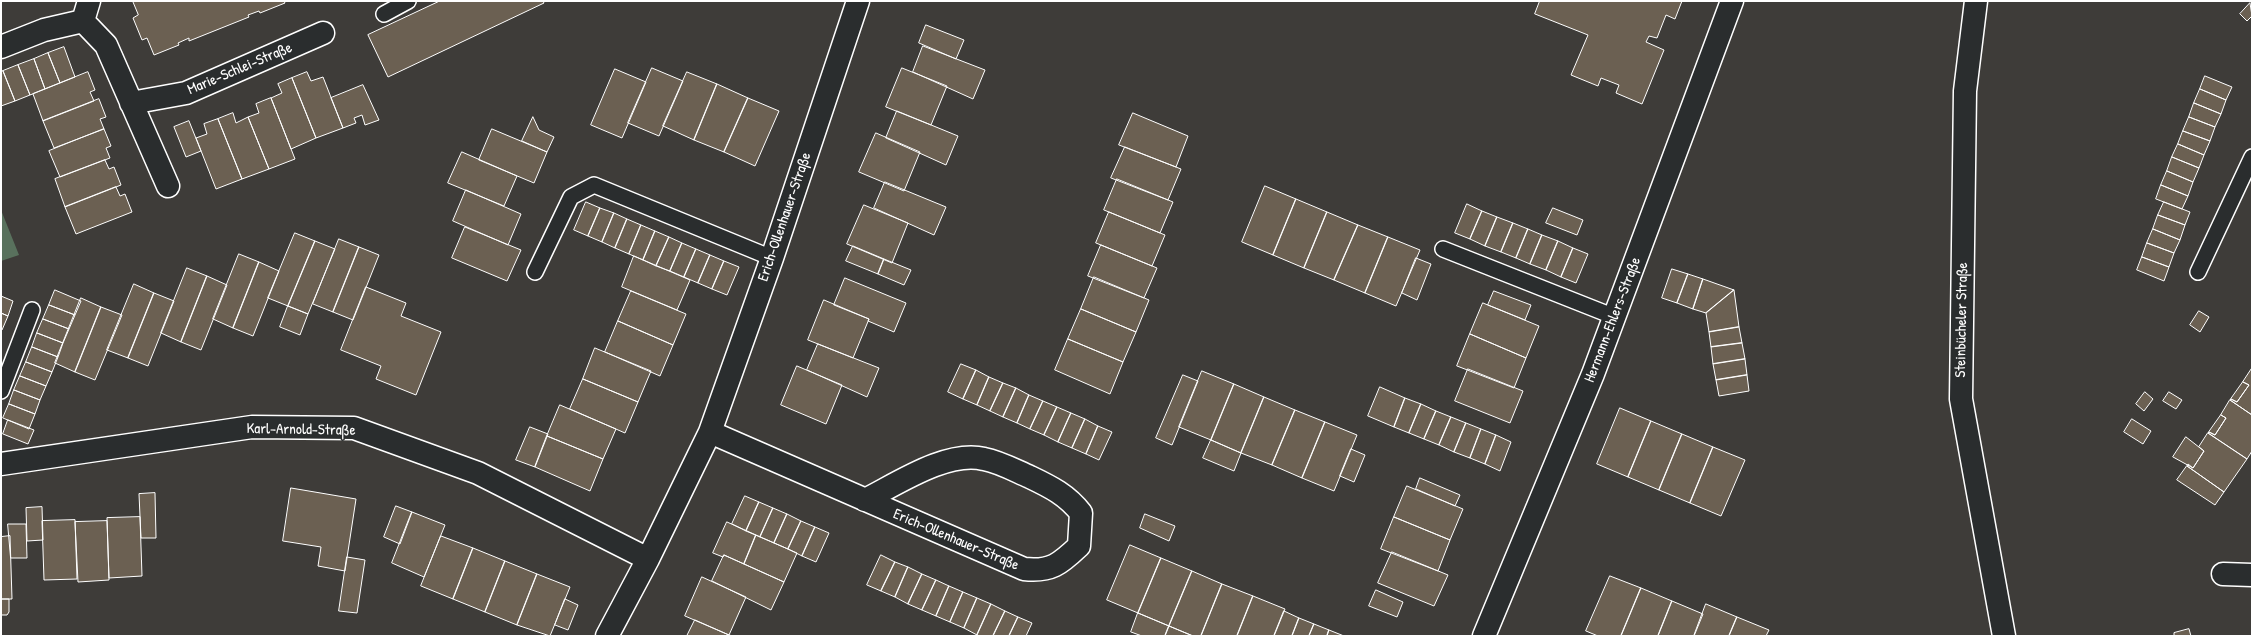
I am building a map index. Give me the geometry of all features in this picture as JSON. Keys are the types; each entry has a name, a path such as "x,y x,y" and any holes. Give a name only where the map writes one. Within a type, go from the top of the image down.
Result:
{"street":[{"name":"Erich-Ollenhauer-Straße","path":"607,636 648,559 710,432 772,258 858,1"},
{"name":"Hermann-Ehlers-Straße","path":"1484,636 1593,374 1732,1"},
{"name":"Steinbücheler Straße","path":"1976,1 1965,91 1961,399 2004,636"},
{"path":"1,47 86,11 106,45 168,186"},
{"name":"Marie-Schlei-Straße","path":"131,103 186,93 323,33"},
{"name":"Karl-Arnold-Straße","path":"1,464 252,427 354,428 478,473 648,559"},
{"name":"Erich-Ollenhauer-Straße","path":"710,432 865,500 1024,569 1041,571 1055,566 1079,546 1081,513 1071,500 1060,492 984,459 965,458 943,462 865,500"},
{"path":"2223,574 2252,575"}],"lane":[{"path":"384,14 408,1"},
{"path":"2198,272 2252,157"},
{"path":"535,272 571,197 594,185 772,258"},
{"path":"1443,249 1615,317"},
{"path":"1,391 32,310"}],"green space":[{"path":"1,210 19,255 1,261"}],"building":[{"path":"133,1 284,1 285,3 260,13 259,11 248,15 249,17 189,41 189,38 178,43 179,45 154,55 147,38 142,40 133,18 138,15"},
{"path":"440,1 543,1 544,3 388,77 368,35"},
{"path":"1540,1 1682,1 1675,19 1666,15 1657,38 1649,36 1646,42 1664,50 1642,104 1616,93 1619,85 1601,78 1598,86 1571,75 1588,35 1535,14"},
{"path":"2250,3 2252,16 2247,21 2240,14"},
{"path":"926,25 964,40 956,59 919,43"},
{"path":"923,46 985,70 973,99 913,72"},
{"path":"64,47 75,77 60,83 48,53"},
{"path":"48,53 60,83 45,89 34,59"},
{"path":"34,59 45,89 30,95 18,65"},
{"path":"18,65 30,95 15,101 3,71"},
{"path":"652,68 683,81 659,136 628,123"},
{"path":"902,68 947,86 931,125 886,107"},
{"path":"615,69 646,82 622,138 591,125"},
{"path":"3,71 15,101 1,106 1,72"},
{"path":"88,72 95,90 90,92 94,101 43,121 33,94"},
{"path":"307,72 311,81 323,77 343,128 316,138 292,78"},
{"path":"687,72 717,84 694,140 663,126"},
{"path":"2205,76 2232,87 2226,100 2200,89"},
{"path":"292,78 316,138 291,149 271,98 282,93 278,84"},
{"path":"717,84 748,98 724,152 694,140"},
{"path":"363,85 379,120 365,125 362,115 354,118 356,123 343,128 331,98"},
{"path":"2200,89 2226,100 2221,114 2194,103"},
{"path":"271,98 295,159 269,169 248,117 259,113 256,104"},
{"path":"748,98 779,111 755,166 724,152"},
{"path":"99,99 106,117 100,119 104,129 54,148 43,121"},
{"path":"2194,103 2221,114 2215,127 2189,117"},
{"path":"897,111 958,136 946,165 886,138"},
{"path":"233,113 236,123 248,117 269,169 242,179 218,119"},
{"path":"1133,113 1188,136 1176,167 1119,145"},
{"path":"533,117 539,130 554,137 547,152 522,141"},
{"path":"2189,117 2215,127 2210,141 2183,131"},
{"path":"218,119 242,179 216,189 196,138 207,134 204,124"},
{"path":"189,121 201,151 186,157 174,127"},
{"path":"104,129 111,146 106,148 110,158 60,177 49,151"},
{"path":"492,129 547,152 534,183 479,160"},
{"path":"2183,131 2210,141 2204,155 2178,144"},
{"path":"876,133 920,152 904,191 859,172"},
{"path":"2178,144 2204,155 2199,168 2172,157"},
{"path":"1125,147 1181,169 1168,200 1111,178"},
{"path":"462,152 517,176 504,206 448,183"},
{"path":"2172,157 2199,168 2193,182 2167,171"},
{"path":"105,160 109,169 114,167 121,185 65,207 55,179"},
{"path":"2167,171 2193,182 2188,196 2161,185"},
{"path":"1117,179 1173,202 1160,233 1104,210"},
{"path":"885,182 946,207 934,235 874,208"},
{"path":"2161,185 2188,196 2182,209 2156,199"},
{"path":"1265,186 1296,199 1273,255 1242,242"},
{"path":"116,187 120,196 125,194 132,212 76,234 65,207"},
{"path":"466,190 521,214 508,245 453,221"},
{"path":"1296,199 1327,212 1304,268 1273,255"},
{"path":"586,202 600,208 588,236 574,230"},
{"path":"2164,202 2190,212 2185,225 2158,215"},
{"path":"1467,204 1482,211 1470,239 1455,233"},
{"path":"864,205 908,223 892,263 847,244"},
{"path":"600,208 614,213 602,242 588,236"},
{"path":"1553,208 1583,220 1577,235 1546,223"},
{"path":"1482,211 1497,217 1485,246 1470,239"},
{"path":"1109,212 1165,235 1152,266 1096,243"},
{"path":"1327,212 1358,225 1334,280 1304,268"},
{"path":"614,213 627,219 615,248 602,242"},
{"path":"2158,215 2185,225 2180,240 2153,229"},
{"path":"1497,217 1513,223 1501,252 1485,246"},
{"path":"627,219 641,225 629,254 615,248"},
{"path":"1513,223 1528,229 1516,258 1501,252"},
{"path":"641,225 655,231 643,260 629,254"},
{"path":"1358,225 1388,237 1365,293 1334,280"},
{"path":"465,227 521,250 507,281 452,258"},
{"path":"1528,229 1542,235 1530,264 1516,258"},
{"path":"2153,229 2180,240 2174,253 2147,243"},
{"path":"655,231 669,237 656,266 643,260"},
{"path":"295,233 315,241 288,306 268,298"},
{"path":"1542,235 1558,241 1546,270 1530,264"},
{"path":"669,237 682,243 670,271 656,266"},
{"path":"1388,237 1420,250 1396,306 1365,293"},
{"path":"339,239 359,247 333,312 313,304"},
{"path":"315,241 335,249 308,314 288,306"},
{"path":"1558,241 1573,248 1561,277 1546,270"},
{"path":"682,243 696,249 684,277 670,271"},
{"path":"2147,243 2174,253 2169,267 2142,257"},
{"path":"1101,245 1157,268 1144,298 1088,276"},
{"path":"853,246 884,259 878,274 846,261"},
{"path":"359,247 379,255 353,320 333,312"},
{"path":"1573,248 1588,254 1576,283 1561,277"},
{"path":"696,249 710,255 698,283 684,277"},
{"path":"239,254 259,262 233,328 213,319"},
{"path":"710,255 724,261 712,289 698,283"},
{"path":"634,256 690,280 677,310 622,287"},
{"path":"2142,257 2169,267 2164,281 2137,270"},
{"path":"1416,258 1431,264 1417,300 1402,293"},
{"path":"884,259 911,270 904,285 878,274"},
{"path":"724,261 739,267 727,295 712,289"},
{"path":"259,262 279,271 253,336 233,328"},
{"path":"187,268 207,276 181,342 161,333"},
{"path":"1672,269 1688,274 1677,303 1662,298"},
{"path":"1688,274 1703,279 1693,309 1677,303"},
{"path":"207,276 227,285 201,350 181,342"},
{"path":"1094,277 1149,300 1136,332 1081,309"},
{"path":"845,278 906,303 894,332 868,321 869,319 834,305"},
{"path":"1703,279 1734,290 1706,313 1693,309"},
{"path":"134,284 154,293 128,358 107,350"},
{"path":"366,287 406,303 401,316 441,332 416,395 376,379 381,366 341,350"},
{"path":"55,290 81,301 75,315 49,305"},
{"path":"1734,290 1739,327 1709,332 1706,313"},
{"path":"631,291 686,314 673,345 618,321"},
{"path":"1494,291 1531,305 1525,320 1488,305"},
{"path":"154,293 174,301 148,366 128,358"},
{"path":"1,296 13,301 8,316 1,313"},
{"path":"81,298 101,307 75,372 55,363"},
{"path":"824,300 869,319 853,358 808,340"},
{"path":"1483,303 1539,326 1526,358 1470,334"},
{"path":"49,305 75,315 69,329 43,319"},
{"path":"288,306 308,314 300,335 280,327"},
{"path":"101,307 122,315 95,380 75,372"},
{"path":"1081,309 1136,332 1123,362 1068,339"},
{"path":"2199,311 2209,317 2200,332 2190,325"},
{"path":"1,313 8,316 2,330 1,330"},
{"path":"43,319 69,329 63,343 37,333"},
{"path":"618,321 673,345 660,376 605,352"},
{"path":"1739,327 1742,343 1711,347 1709,332"},
{"path":"37,333 63,343 58,357 32,347"},
{"path":"1470,334 1526,358 1514,388 1457,366"},
{"path":"1068,339 1123,362 1110,394 1055,370"},
{"path":"1742,343 1745,359 1713,364 1711,347"},
{"path":"818,344 879,368 867,397 807,370"},
{"path":"32,347 58,357 52,372 26,362"},
{"path":"595,348 651,371 638,402 583,379"},
{"path":"1745,359 1747,375 1716,380 1713,364"},
{"path":"26,362 52,372 46,386 20,376"},
{"path":"961,364 976,370 963,399 948,392"},
{"path":"797,366 842,385 826,424 781,405"},
{"path":"2252,368 2252,415 2230,400 2231,399 2237,402 2249,385 2243,382"},
{"path":"1468,369 1523,391 1510,423 1455,401"},
{"path":"976,370 989,377 977,405 963,399"},
{"path":"1202,371 1234,384 1211,440 1179,427"},
{"path":"1183,375 1198,381 1172,445 1156,438"},
{"path":"1747,375 1749,391 1719,396 1716,380"},
{"path":"20,376 46,386 40,400 14,390"},
{"path":"989,377 1003,383 990,411 977,405"},
{"path":"583,379 638,402 625,433 570,409"},
{"path":"2243,382 2249,385 2237,402 2231,399"},
{"path":"1003,383 1016,388 1003,417 990,411"},
{"path":"1234,384 1264,397 1241,453 1211,440"},
{"path":"1380,387 1405,398 1394,427 1368,416"},
{"path":"1016,388 1029,395 1017,423 1003,417"},
{"path":"14,390 40,400 35,414 9,404"},
{"path":"2145,392 2153,399 2144,411 2136,404"},
{"path":"2169,392 2182,400 2176,409 2163,401"},
{"path":"1029,395 1043,401 1030,429 1017,423"},
{"path":"1264,397 1295,410 1272,465 1241,453"},
{"path":"1405,398 1421,404 1409,433 1394,427"},
{"path":"2230,400 2252,415 2252,451 2247,459 2208,433 2209,432 2215,435 2226,418 2221,415"},
{"path":"1043,401 1057,407 1044,435 1030,429"},
{"path":"9,404 35,414 29,429 3,418"},
{"path":"1421,404 1436,411 1424,439 1409,433"},
{"path":"560,405 616,429 603,459 547,436"},
{"path":"1057,407 1071,413 1058,442 1044,435"},
{"path":"1620,408 1651,421 1628,477 1597,464"},
{"path":"1295,410 1325,422 1302,478 1272,465"},
{"path":"1436,411 1451,417 1439,445 1424,439"},
{"path":"1071,413 1085,419 1072,448 1058,442"},
{"path":"2221,415 2226,418 2215,435 2209,432"},
{"path":"1451,417 1466,423 1454,452 1439,445"},
{"path":"1085,419 1098,426 1086,454 1072,448"},
{"path":"2132,419 2151,431 2143,444 2124,432"},
{"path":"8,420 34,430 28,444 3,434"},
{"path":"1651,421 1682,434 1659,490 1628,477"},
{"path":"1325,422 1357,435 1334,491 1302,478"},
{"path":"1466,423 1481,429 1470,458 1454,452"},
{"path":"1098,426 1112,432 1099,460 1086,454"},
{"path":"530,427 548,434 535,467 516,460"},
{"path":"1481,429 1496,435 1485,464 1470,458"},
{"path":"2208,433 2247,459 2224,492 2187,466 2188,464 2193,468 2204,451 2199,447"},
{"path":"1682,434 1713,447 1690,503 1659,490"},
{"path":"1496,435 1511,442 1500,471 1485,464"},
{"path":"547,436 603,459 590,491 535,467"},
{"path":"2186,437 2204,451 2193,468 2173,457"},
{"path":"1211,440 1241,453 1234,471 1203,458"},
{"path":"1713,447 1745,460 1721,516 1690,503"},
{"path":"1351,449 1365,455 1354,482 1340,476"},
{"path":"2187,466 2224,492 2215,505 2177,480"},
{"path":"1420,478 1460,495 1455,506 1416,489"},
{"path":"1407,486 1463,509 1450,540 1394,517"},
{"path":"291,488 356,499 345,571 318,566 321,547 283,541"},
{"path":"155,493 156,538 141,538 139,494"},
{"path":"745,496 759,502 746,531 732,524"},
{"path":"759,502 773,508 760,537 746,531"},
{"path":"396,506 412,512 400,544 384,537"},
{"path":"42,507 43,540 27,541 26,508"},
{"path":"773,508 787,514 774,543 760,537"},
{"path":"412,512 445,525 424,577 392,563"},
{"path":"787,514 801,521 788,549 774,543"},
{"path":"1145,514 1175,526 1169,541 1140,528"},
{"path":"140,517 142,576 109,578 107,518"},
{"path":"1394,517 1450,540 1438,571 1381,549"},
{"path":"75,520 77,579 44,580 42,521"},
{"path":"107,521 109,580 78,582 75,522"},
{"path":"801,521 815,527 802,556 788,549"},
{"path":"727,522 756,535 744,564 724,555 723,557 713,553"},
{"path":"8,524 26,524 27,558 11,558"},
{"path":"815,527 829,533 816,562 802,556"},
{"path":"756,535 797,553 784,582 744,564"},
{"path":"10,536 12,599 1,599 1,537"},
{"path":"441,536 473,548 453,599 421,586"},
{"path":"1130,545 1161,558 1138,613 1107,600"},
{"path":"473,548 505,561 485,612 453,599"},
{"path":"1392,552 1448,575 1434,606 1378,583"},
{"path":"724,555 784,582 771,610 712,581"},
{"path":"881,555 895,562 881,591 867,585"},
{"path":"347,557 365,560 357,613 339,611"},
{"path":"1161,558 1192,571 1169,626 1138,613"},
{"path":"505,561 537,574 517,625 485,612"},
{"path":"895,562 908,567 895,597 881,591"},
{"path":"908,567 922,574 908,604 895,597"},
{"path":"1192,571 1222,584 1201,636 1193,636 1169,626"},
{"path":"537,574 570,587 550,636 517,625"},
{"path":"922,574 936,580 922,610 908,604"},
{"path":"1610,576 1641,588 1621,636 1598,636 1586,631"},
{"path":"702,577 746,597 729,635 685,616"},
{"path":"936,580 949,586 936,616 922,610"},
{"path":"1222,584 1253,596 1237,636 1201,636"},
{"path":"949,586 963,592 950,622 936,616"},
{"path":"1641,588 1672,601 1658,636 1621,636"},
{"path":"1376,590 1403,602 1397,617 1369,606"},
{"path":"963,592 977,598 964,628 950,622"},
{"path":"1253,596 1285,609 1274,636 1237,636"},
{"path":"977,598 991,604 977,635 964,628"},
{"path":"1,599 9,599 9,612 7,615 1,615"},
{"path":"565,599 578,605 568,630 555,625"},
{"path":"1672,601 1703,614 1694,636 1658,636"},
{"path":"991,604 1005,611 993,636 977,635"},
{"path":"1706,604 1737,617 1729,636 1694,636"},
{"path":"1005,611 1018,617 1009,636 993,636"},
{"path":"1284,611 1299,618 1292,636 1274,636"},
{"path":"1138,613 1169,626 1165,636 1142,636 1131,632"},
{"path":"1018,617 1032,623 1026,636 1009,636"},
{"path":"1737,617 1769,630 1766,636 1729,636"},
{"path":"1299,618 1314,624 1309,636 1292,636"},
{"path":"695,620 729,635 733,636 687,636"},
{"path":"1314,624 1329,630 1327,636 1309,636"},
{"path":"1169,626 1193,636 1165,636"},
{"path":"2189,629 2191,636 2174,636 2174,633"},
{"path":"1329,630 1344,636 1327,636"}]}
